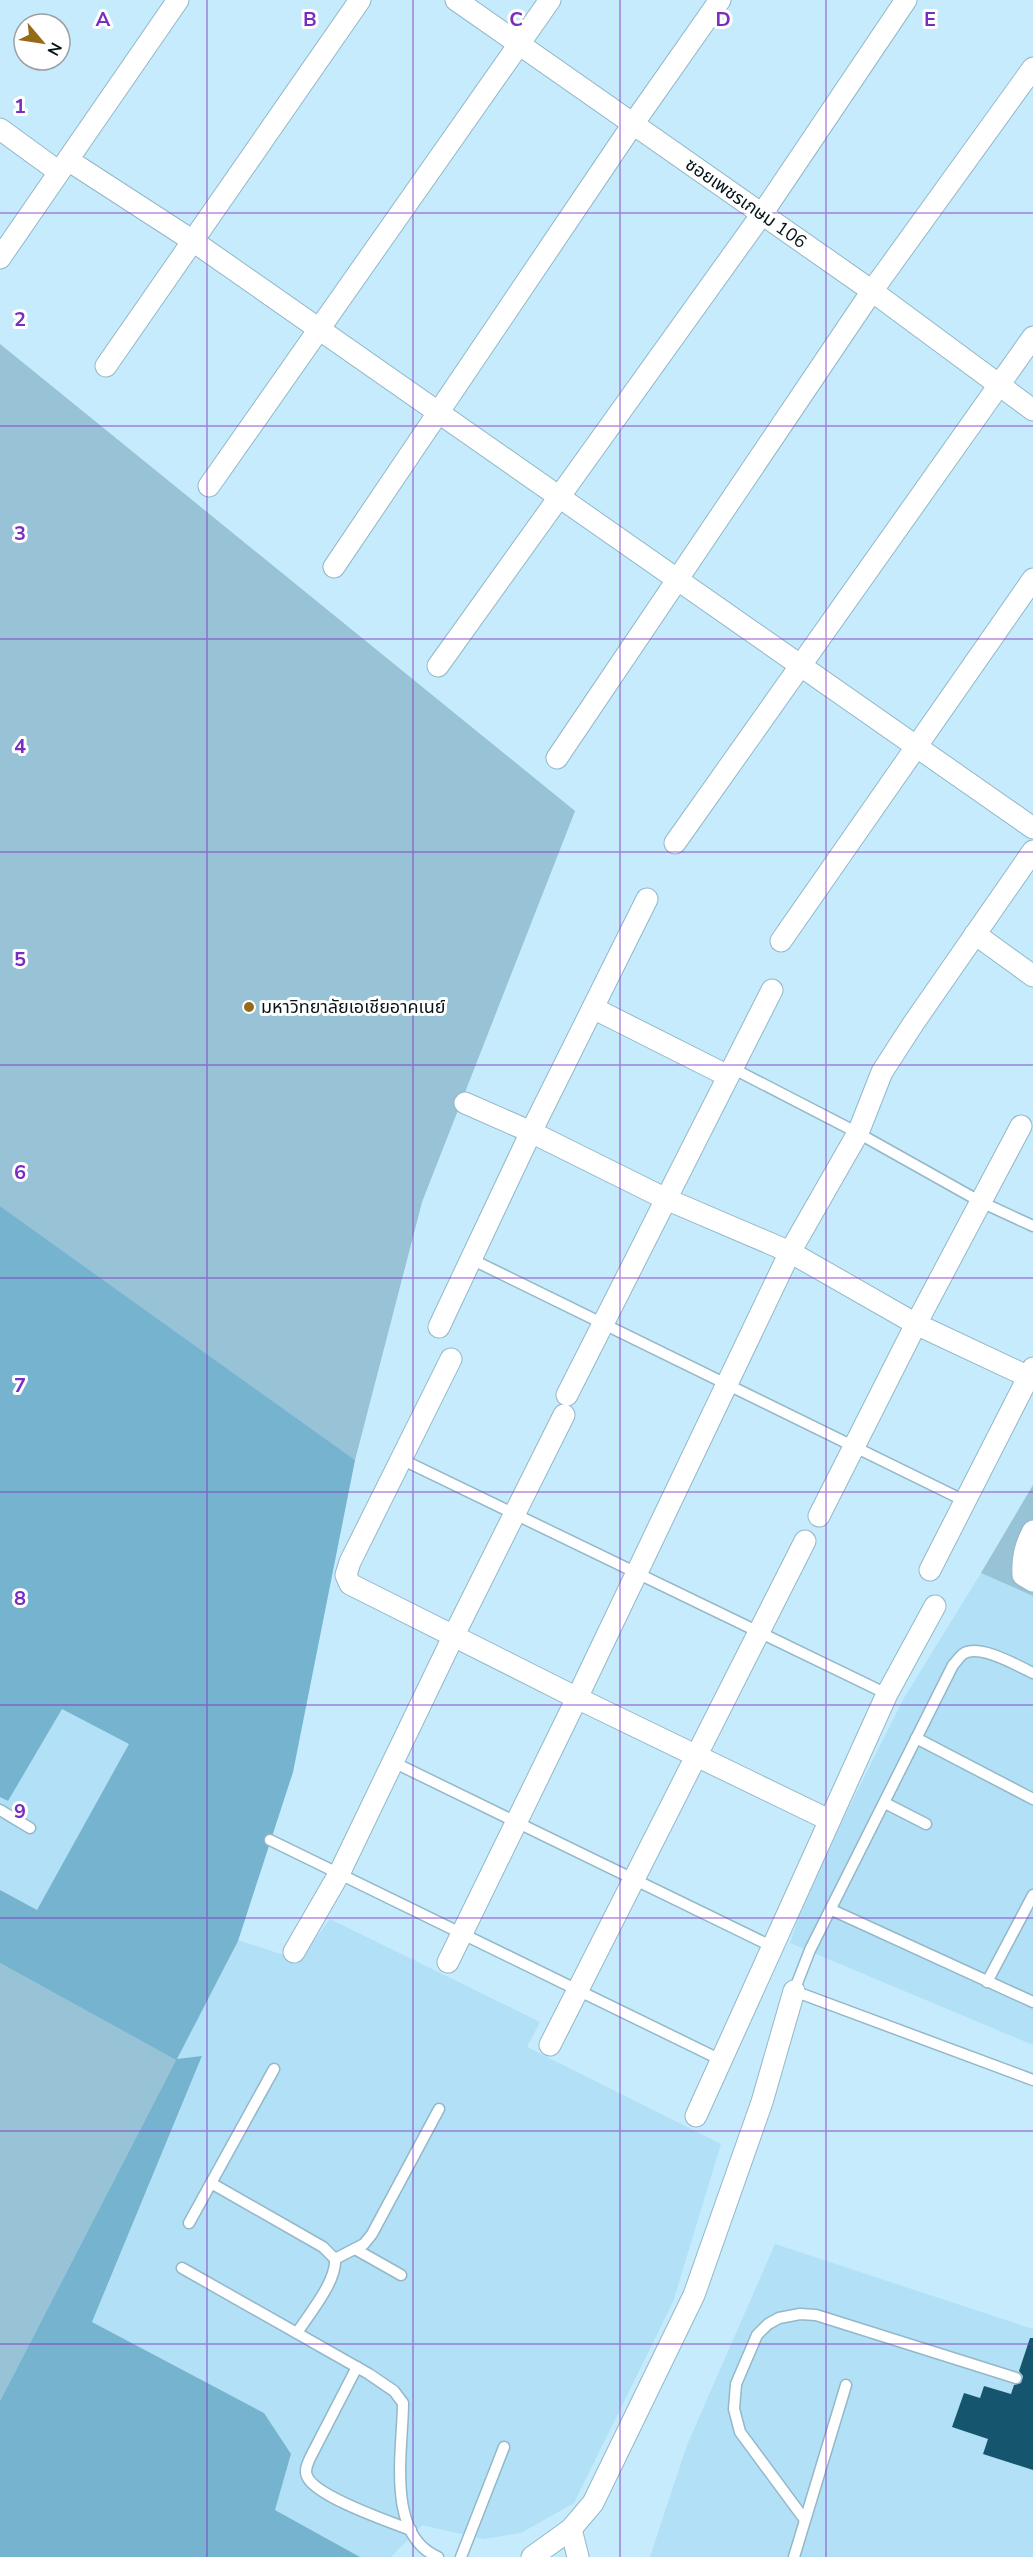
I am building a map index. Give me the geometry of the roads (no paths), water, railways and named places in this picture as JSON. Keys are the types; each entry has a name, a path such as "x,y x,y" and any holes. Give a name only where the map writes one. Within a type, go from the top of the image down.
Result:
{"street":[{"path":"0,258 178,0"},
{"path":"106,366 360,0"},
{"name":"ซอยเพชรเกษม 106","path":"456,0 872,291 1033,410"},
{"path":"209,486 550,0"},
{"path":"334,567 633,124 720,0"},
{"path":"438,666 762,214 906,0"},
{"path":"557,758 872,291 1033,68"},
{"path":"0,129 193,241 1033,828"},
{"path":"675,843 1033,337"},
{"path":"781,941 1033,579"},
{"path":"448,1962 577,1698 789,1252 858,1133 882,1072 1033,851"},
{"path":"439,1327 531,1132 647,899"},
{"path":"975,934 1033,976"},
{"path":"294,1952 339,1874 454,1635 515,1515 603,1324 772,990"},
{"path":"593,1008 730,1072"},
{"path":"465,1103 531,1132 666,1199 789,1252 916,1324 1031,1372 930,1569"},
{"path":"819,1516 916,1324 1021,1126"},
{"path":"451,1359 346,1575 350,1584 577,1698 829,1820"},
{"path":"1033,1532 1025,1547 1023,1563 1023,1575 1033,1581"},
{"path":"550,2045 805,1541"},
{"path":"696,2116 887,1694 935,1606"},
{"path":"532,2557 571,2529 593,2503 694,2295 762,2102 794,1990"},
{"path":"571,2529 578,2557"}],"lane":[{"path":"730,1072 858,1133 981,1202 1033,1227"},
{"path":"471,1259 965,1501"},
{"path":"401,1459 887,1694"},
{"path":"1033,1673 1001,1657 978,1651 965,1653 953,1665 810,1950 794,1990 1033,2080"},
{"path":"916,1738 1033,1798"},
{"path":"393,1762 771,1946"},
{"path":"885,1803 926,1824"},
{"path":"0,1810 30,1828"},
{"path":"270,1840 463,1932 721,2060"},
{"path":"987,1982 1033,1895"},
{"path":"832,1910 1033,2002"},
{"path":"189,2223 274,2069"},
{"path":"335,2259 364,2244 372,2234 439,2109"},
{"path":"211,2183 323,2247 335,2259 336,2266 332,2278 297,2333"},
{"path":"355,2249 401,2276"},
{"path":"182,2268 357,2367 394,2391 404,2403 402,2508 418,2546 438,2557"},
{"path":"805,2520 740,2432 734,2409 736,2384 750,2349 757,2335 768,2324 791,2315 816,2315 1016,2378"},
{"path":"357,2367 310,2458 306,2468 307,2476 335,2499 411,2530"},
{"path":"794,2557 846,2385"},
{"path":"461,2557 504,2447"}],"place":[{"name":"มหาวิทยาลัยเอเชียอาคเนย์","path":"249,1007"}]}
